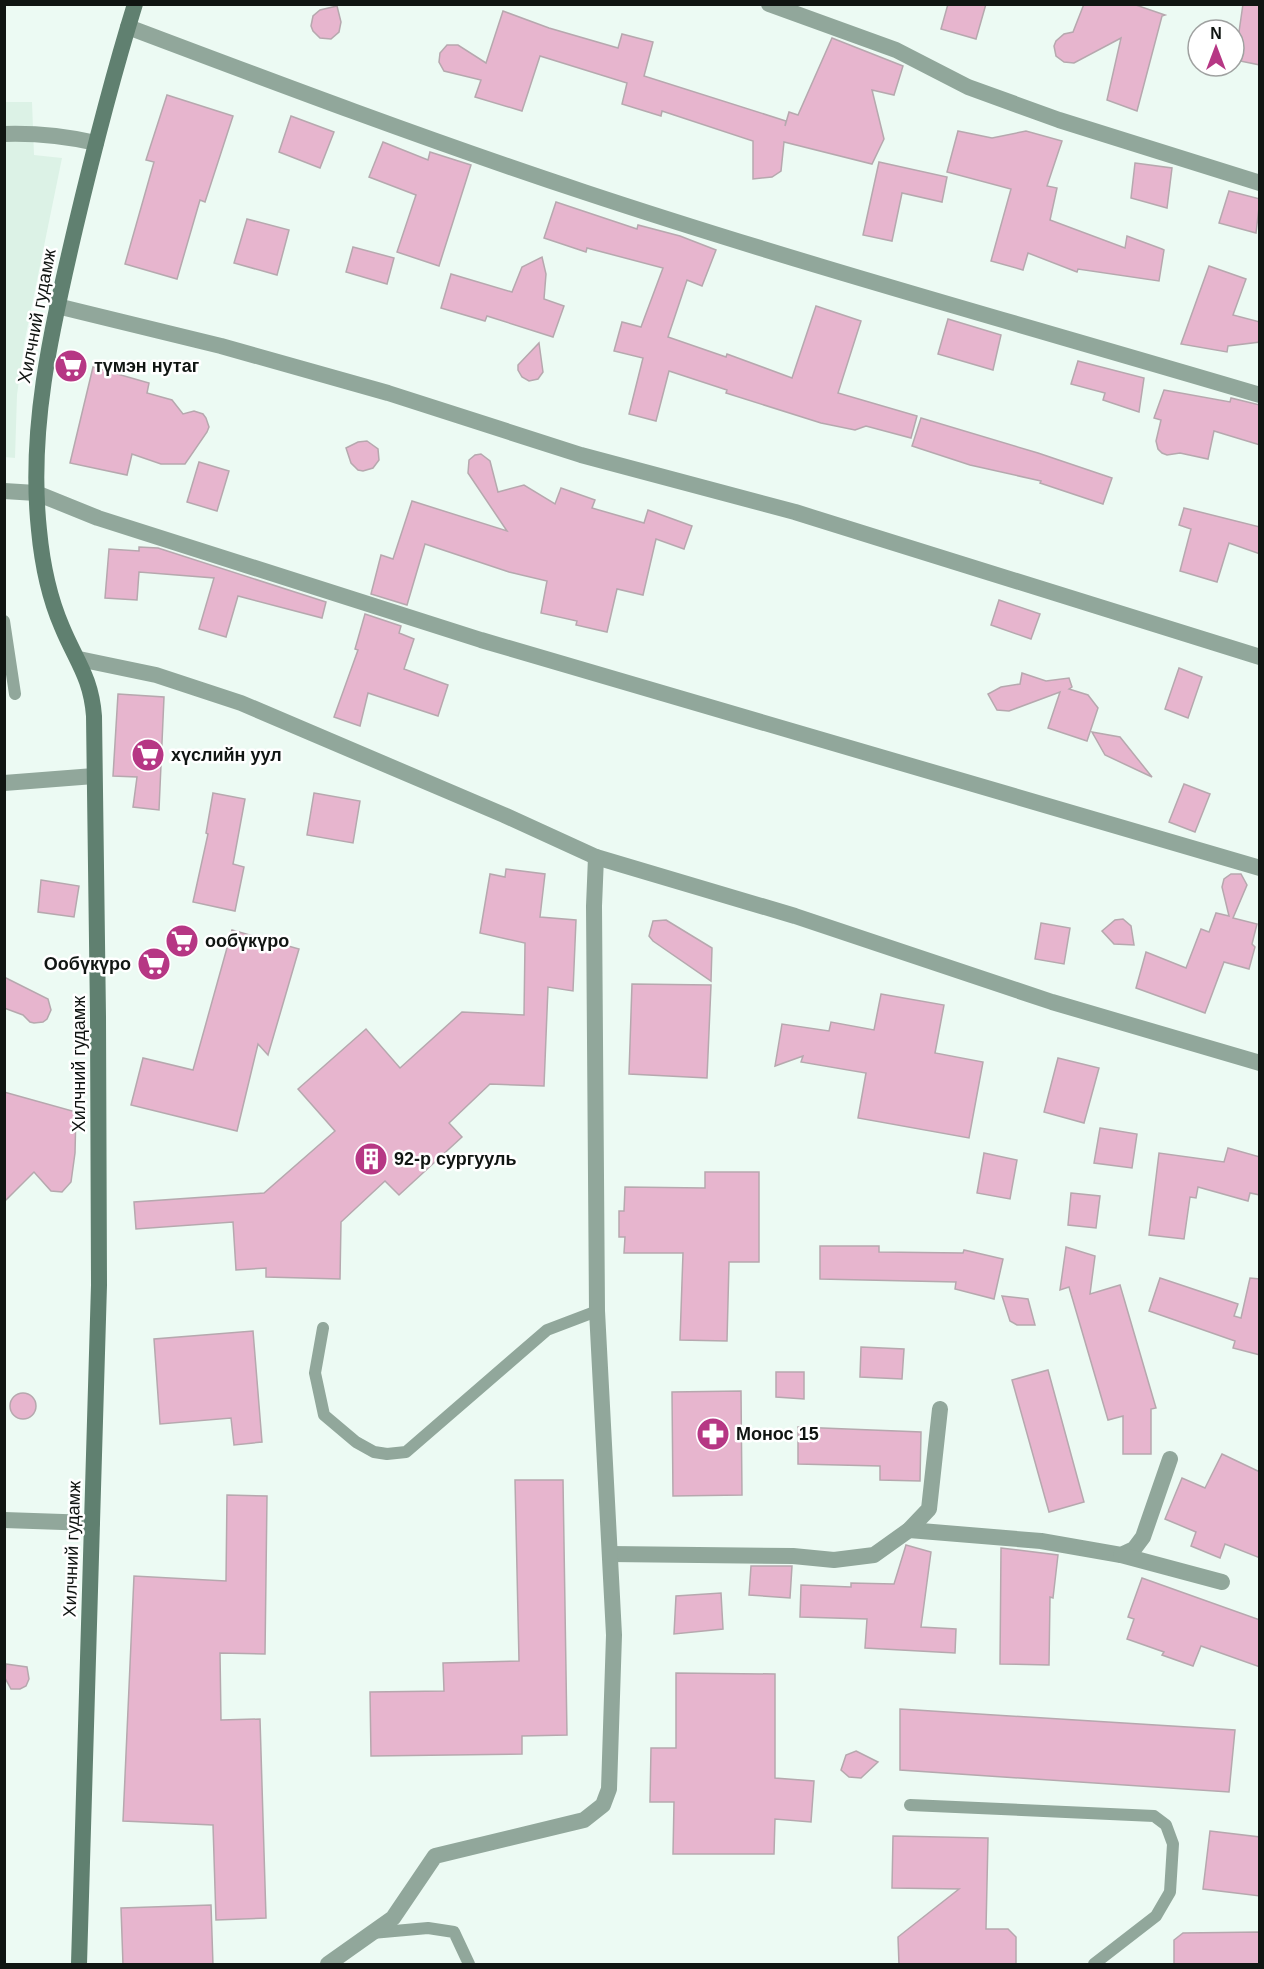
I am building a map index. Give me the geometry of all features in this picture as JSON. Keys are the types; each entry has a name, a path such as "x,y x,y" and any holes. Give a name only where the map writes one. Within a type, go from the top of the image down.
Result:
{"main road":[{"name":"Хилчний гудамж","path":"79,1965 99,1285 99,1016 93,698 53,600 39,532 36,493 37,428 57,306 96,143 135,4"}],"street":[{"path":"769,4 896,50 968,87 1039,113 1162,154 1260,183"},
{"path":"128,27 324,101 583,192 1001,321 1260,395"},
{"path":"4,134 28,133 63,136 96,143"},
{"path":"57,306 221,346 366,387 581,455 795,512 1260,657"},
{"path":"4,491 36,493 98,518 481,640 1260,868"},
{"path":"79,659 156,675 241,703 596,856 795,916 1052,1002 1260,1063"},
{"path":"4,783 94,776"},
{"path":"328,1965 393,1918 435,1856 584,1820 603,1805 609,1789 614,1635 597,1311 594,918 596,856"},
{"path":"610,1554 794,1556 834,1560 874,1555 909,1530 929,1509 940,1409"},
{"path":"1121,1555 1134,1549 1143,1537 1170,1459"},
{"path":"4,1520 92,1523"},
{"path":"909,1530 1041,1540 1121,1555 1222,1582"}],"lane":[{"path":"4,621 15,694"},
{"path":"323,1328 315,1373 324,1415 356,1442 374,1452 387,1454 406,1452 547,1330 597,1311"},
{"path":"910,1805 1154,1816 1166,1825 1173,1844 1170,1892 1156,1916 1094,1965"},
{"path":"372,1933 428,1928 454,1932 469,1965"}],"shaded area":[{"path":"4,102 32,102 34,155 62,158 24,344 17,395 15,458 4,457"}],"building":[{"path":"948,4 986,4 976,39 941,29"},
{"path":"1084,4 1133,4 1165,15 1162,16 1137,111 1107,100 1121,38 1074,63 1064,62 1056,56 1054,46 1056,41 1064,34 1073,32"},
{"path":"1243,4 1260,4 1260,65 1246,62 1246,18 1241,18"},
{"path":"337,6 341,22 339,32 331,39 320,38 311,26 313,16 320,10"},
{"path":"503,11 549,28 618,48 622,34 653,42 644,76 786,121 785,126 789,112 798,115 832,38 903,66 894,95 872,90 884,139 872,164 784,142 781,171 772,177 753,179 753,141 662,111 661,116 622,104 627,83 540,56 522,111 475,97 481,80 444,71 439,62 440,53 447,45 458,45 486,63"},
{"path":"167,95 233,116 205,202 200,200 177,279 125,264 154,162 146,160"},
{"path":"291,116 334,132 320,168 279,152"},
{"path":"958,131 992,138 1026,131 1062,141 1047,186 1057,188 1050,220 1125,248 1127,236 1164,250 1159,281 1078,269 1077,272 1028,253 1023,270 991,261 1011,189 947,172"},
{"path":"383,142 428,160 430,152 471,165 439,266 397,252 416,195 369,177"},
{"path":"879,162 947,177 942,202 902,193 892,241 863,235"},
{"path":"1135,163 1172,168 1167,208 1131,198"},
{"path":"1229,191 1260,199 1256,233 1219,223"},
{"path":"556,202 637,229 638,225 680,236 716,250 702,286 687,280 668,337 726,357 727,354 792,378 816,306 861,321 838,393 917,416 911,438 866,426 855,430 821,423 726,393 727,390 669,371 656,421 629,414 643,358 614,351 622,322 641,327 663,268 587,248 586,252 544,238"},
{"path":"247,219 289,230 277,275 234,263"},
{"path":"353,247 394,258 387,284 346,272"},
{"path":"542,257 546,274 544,299 564,306 553,337 487,316 485,321 441,308 451,274 512,292 522,267"},
{"path":"1209,266 1246,279 1233,315 1260,322 1260,342 1228,346 1227,352 1181,344"},
{"path":"948,319 1001,335 993,370 938,354"},
{"path":"539,343 543,372 538,379 529,381 522,377 518,365"},
{"path":"1078,361 1144,378 1139,412 1103,400 1105,393 1071,384"},
{"path":"93,367 149,383 147,393 172,400 183,414 194,411 203,414 209,427 185,464 161,464 132,454 127,475 70,463"},
{"path":"1164,390 1230,402 1231,398 1260,405 1260,445 1214,431 1208,459 1180,453 1167,455 1162,453 1156,441 1161,420 1154,418"},
{"path":"921,418 1112,478 1103,504 1040,483 1041,481 970,465 912,446"},
{"path":"367,441 378,449 379,460 373,468 358,470 351,463 346,448 358,442"},
{"path":"481,454 490,461 498,492 524,485 555,504 561,488 595,500 592,508 644,523 648,510 692,526 684,549 656,539 643,595 617,589 607,632 576,625 577,621 541,613 547,581 509,572 425,544 407,605 371,594 381,555 393,559 412,501 507,531 468,473 469,460"},
{"path":"199,462 229,471 217,511 187,502"},
{"path":"1184,508 1260,527 1260,554 1229,543 1217,582 1180,571 1191,529 1179,525"},
{"path":"139,547 158,548 326,602 322,618 238,596 226,637 199,629 214,578 139,572 137,600 105,598 109,549 139,551"},
{"path":"999,600 1040,614 1031,639 991,625"},
{"path":"365,614 401,626 399,633 414,639 404,669 448,685 438,716 368,693 360,726 334,717 358,650 355,649"},
{"path":"1179,668 1202,677 1188,718 1165,709"},
{"path":"1022,673 1046,681 1069,678 1072,687 1069,689 1088,695 1098,708 1087,741 1048,728 1060,692 1009,711 997,710 988,694 1001,687 1020,684"},
{"path":"118,694 164,697 159,810 133,807 137,777 113,776"},
{"path":"1092,732 1120,737 1152,777 1105,755"},
{"path":"1184,784 1210,794 1195,832 1169,822"},
{"path":"213,793 245,799 233,864 244,867 235,911 193,902 208,834 206,833"},
{"path":"314,793 360,801 353,843 307,835"},
{"name":"92-р сургууль","path":"506,869 545,874 540,917 576,920 573,991 548,987 544,1086 490,1084 449,1123 462,1137 399,1195 385,1181 341,1222 340,1279 266,1277 266,1268 236,1270 233,1222 136,1229 134,1202 264,1193 335,1131 298,1089 366,1029 400,1068 462,1012 524,1015 525,943 480,933 490,874 505,877"},
{"path":"1231,874 1241,874 1247,885 1233,918 1257,924 1252,944 1255,947 1249,969 1224,962 1205,1013 1136,988 1146,952 1186,968 1201,929 1209,932 1216,913 1229,916 1222,887 1224,879"},
{"path":"41,880 79,886 74,917 38,912"},
{"path":"1123,919 1131,926 1134,945 1114,944 1102,931 1115,920"},
{"path":"666,920 712,948 711,981 649,936 653,921"},
{"path":"1041,923 1070,928 1064,964 1035,959"},
{"path":"232,930 299,949 268,1055 258,1044 237,1131 131,1105 143,1058 193,1070"},
{"path":"4,977 48,999 51,1010 47,1019 43,1022 30,1022 23,1015 4,1008"},
{"path":"632,984 711,985 707,1078 629,1074"},
{"path":"881,994 944,1005 935,1053 983,1062 969,1138 858,1118 866,1073 801,1062 803,1056 775,1066 782,1024 829,1031 831,1022 874,1030"},
{"path":"1058,1058 1099,1068 1084,1123 1044,1112"},
{"path":"4,1092 76,1112 75,1153 71,1182 62,1192 51,1191 34,1172 4,1202"},
{"path":"1100,1128 1137,1134 1132,1168 1094,1163"},
{"path":"1228,1148 1260,1157 1260,1195 1250,1193 1248,1201 1198,1187 1196,1198 1190,1197 1184,1239 1149,1235 1159,1153 1224,1162"},
{"path":"984,1153 1017,1160 1010,1199 977,1193"},
{"path":"705,1172 759,1172 759,1262 729,1262 727,1341 680,1340 683,1253 624,1253 625,1237 619,1237 619,1211 624,1211 625,1187 705,1188"},
{"path":"1071,1193 1100,1196 1096,1228 1068,1225"},
{"path":"820,1246 879,1246 879,1252 963,1253 964,1250 1003,1259 994,1299 955,1289 956,1282 820,1279"},
{"path":"1066,1247 1095,1256 1090,1294 1120,1285 1156,1408 1151,1409 1151,1454 1123,1454 1123,1416 1108,1420 1069,1287 1060,1290"},
{"path":"1160,1278 1238,1304 1234,1316 1241,1318 1250,1278 1260,1279 1260,1355 1233,1348 1235,1341 1149,1311"},
{"path":"1002,1296 1028,1299 1035,1325 1017,1325 1010,1321"},
{"path":"253,1331 262,1442 234,1445 231,1418 160,1424 154,1339"},
{"path":"861,1347 904,1349 902,1379 860,1377"},
{"path":"1048,1370 1084,1502 1049,1512 1012,1380"},
{"path":"776,1372 804,1372 804,1399 776,1397"},
{"path":"741,1391 742,1495 673,1496 672,1392"},
{"path":"23,1393 32,1397 36,1406 32,1415 23,1419 14,1415 10,1406 14,1397"},
{"path":"798,1427 921,1432 920,1481 880,1480 880,1466 798,1464"},
{"path":"1222,1454 1260,1472 1260,1558 1225,1544 1220,1558 1191,1546 1196,1532 1165,1519 1182,1478 1205,1488"},
{"path":"515,1480 563,1480 567,1735 522,1736 522,1754 371,1756 370,1692 444,1691 443,1663 519,1661"},
{"path":"227,1495 267,1496 265,1654 220,1653 221,1720 260,1719 266,1918 216,1920 213,1825 123,1821 134,1576 226,1581"},
{"path":"906,1545 931,1552 921,1627 956,1629 955,1653 865,1648 867,1619 800,1617 801,1585 851,1587 851,1583 894,1584"},
{"path":"1001,1548 1058,1555 1053,1598 1050,1597 1049,1665 1000,1664"},
{"path":"751,1566 792,1566 790,1598 749,1595"},
{"path":"1142,1578 1260,1620 1260,1667 1201,1646 1193,1666 1162,1655 1164,1652 1127,1639 1134,1619 1128,1617"},
{"path":"721,1593 723,1629 674,1634 676,1596"},
{"path":"6,1664 27,1667 29,1679 26,1686 11,1689 5,1678"},
{"path":"676,1673 775,1674 775,1778 814,1781 811,1822 775,1819 774,1854 673,1854 674,1802 650,1802 651,1748 676,1748"},
{"path":"900,1709 1235,1730 1229,1792 900,1770"},
{"path":"856,1751 878,1762 861,1778 849,1777 841,1770 846,1755"},
{"path":"1210,1831 1260,1837 1260,1896 1203,1889"},
{"path":"893,1836 988,1838 986,1929 1008,1929 1016,1937 1016,1965 899,1965 898,1937 959,1889 892,1888"},
{"path":"211,1905 213,1965 123,1965 121,1908"},
{"path":"1260,1932 1260,1965 1174,1965 1174,1940 1183,1933"}],"place":[{"name":"түмэн нутаг","path":"71,366"},
{"name":"хүслийн уул","path":"148,755"},
{"name":"ообүкүро","path":"182,941"},
{"name":"Ообүкүро","path":"154,964"},
{"name":"92-р сургууль","path":"371,1159"},
{"name":"Монос 15","path":"713,1434"}]}
